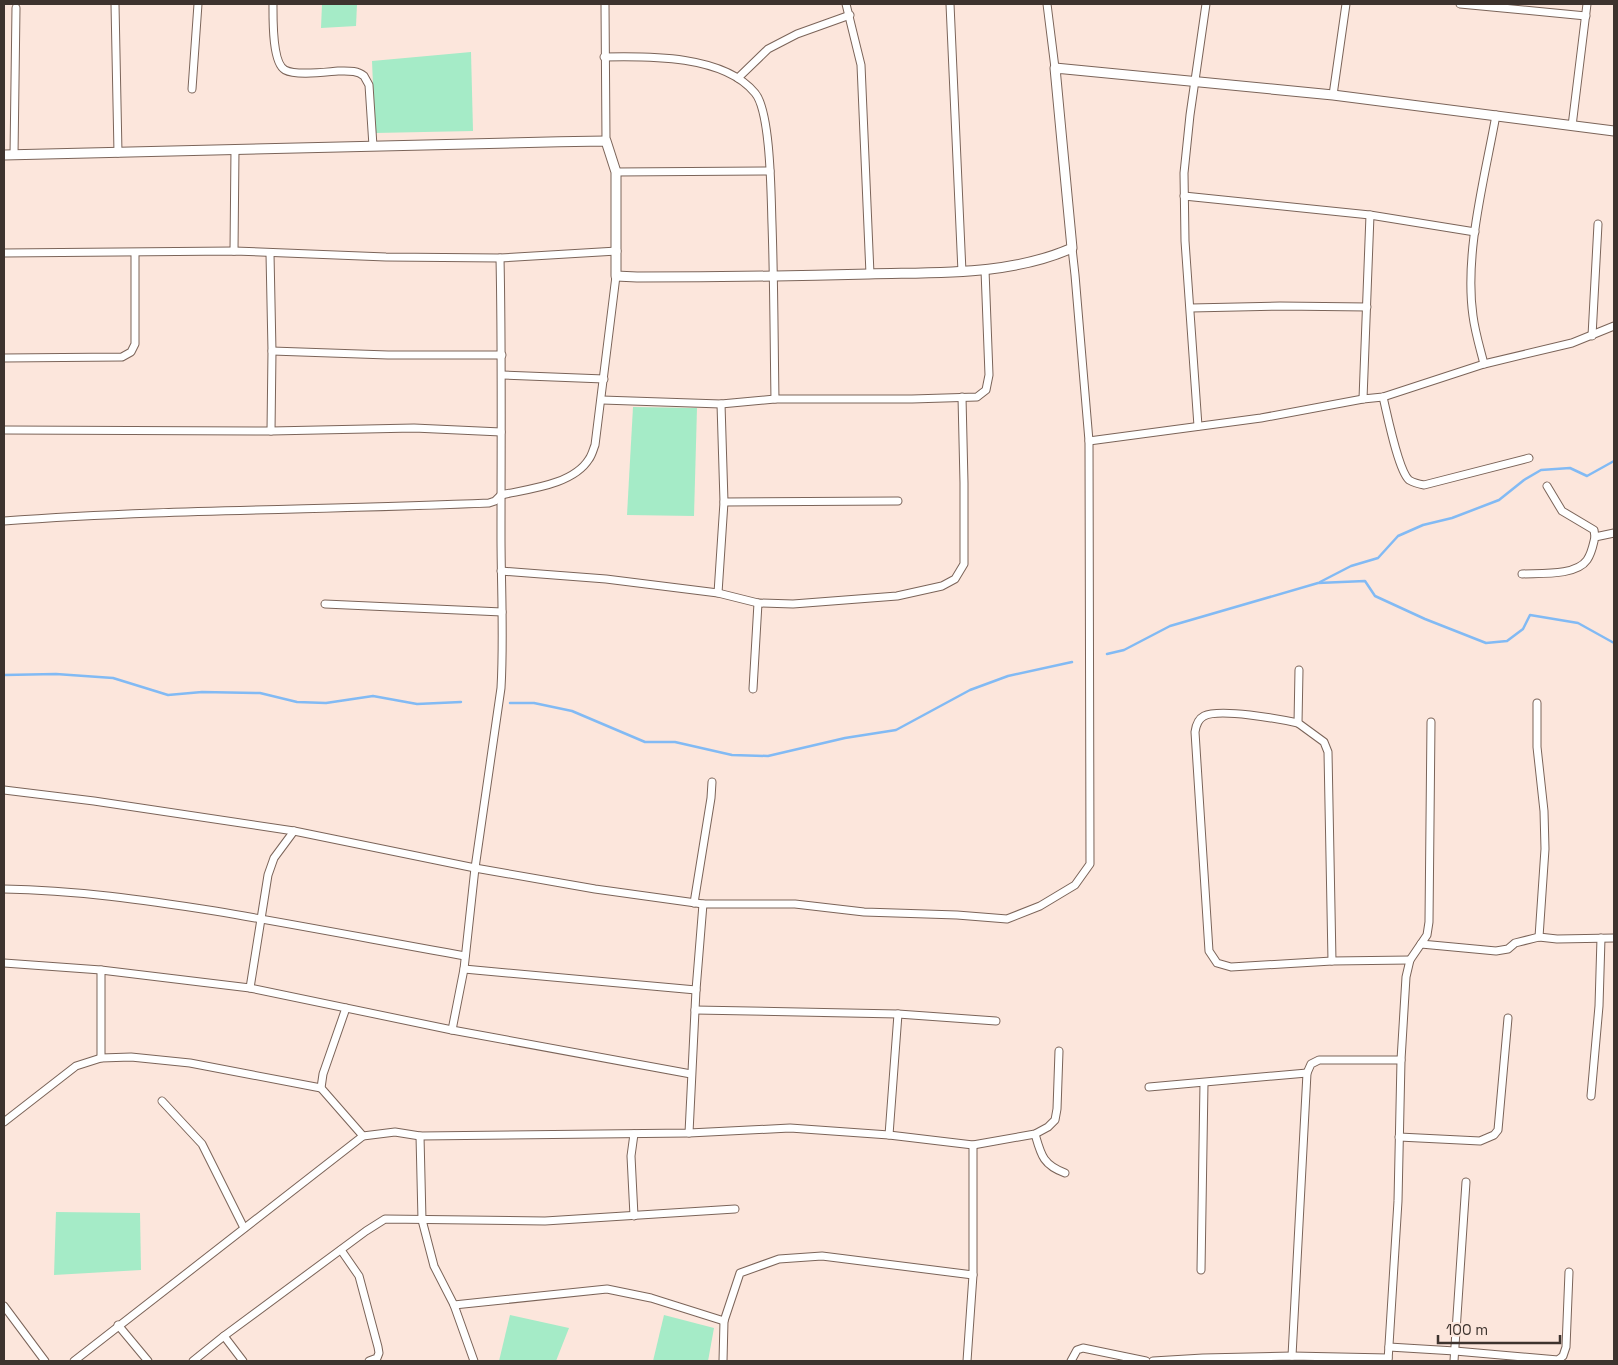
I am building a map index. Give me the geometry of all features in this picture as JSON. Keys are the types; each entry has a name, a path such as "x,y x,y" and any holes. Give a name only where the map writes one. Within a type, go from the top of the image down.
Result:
{"street":[{"path":"115,4 118,152"},
{"path":"192,89 198,4"},
{"path":"273,4 276,54 278,62 284,70 293,73 349,71 362,74 367,80 369,85 373,146"},
{"path":"4,521 92,514 489,503 501,495 560,481 583,466 589,460 595,445 616,276 616,172 606,141 604,4"},
{"path":"846,4 861,65 870,274"},
{"path":"950,4 962,272"},
{"path":"4,790 94,800 294,831 475,868 595,889 703,904 795,904 864,912 957,914 1007,919 1040,906 1075,885 1090,864 1089,441 1075,275 1047,4"},
{"path":"1198,426 1185,241 1184,196 1187,141 1206,4"},
{"path":"1333,95 1346,4"},
{"path":"1461,4 1586,16"},
{"path":"1572,126 1587,4"},
{"path":"14,155 16,8"},
{"path":"738,78 768,49 797,34 850,16"},
{"path":"604,57 651,56 679,59 721,70 738,78 756,93 765,118 770,171 775,399"},
{"path":"1055,68 1333,95 1614,131"},
{"path":"1484,364 1473,316 1470,276 1475,232 1496,115"},
{"path":"4,155 606,141"},
{"path":"234,252 236,149"},
{"path":"616,172 770,171"},
{"path":"1184,196 1370,215 1475,232"},
{"path":"1362,399 1370,215"},
{"path":"1592,336 1598,224"},
{"path":"616,276 637,278 773,277 962,272 985,270 1053,256 1072,248"},
{"path":"4,254 234,252 500,258 617,250"},
{"path":"4,358 122,357 131,352 135,344 135,253"},
{"path":"270,254 271,431"},
{"path":"452,1030 464,969 475,868 501,688 502,355 500,258"},
{"path":"602,400 721,404 775,399 977,397 986,390 990,375 985,270"},
{"path":"1191,308 1367,307"},
{"path":"1089,441 1261,418 1362,399 1383,397 1484,364 1572,343 1614,326"},
{"path":"272,351 388,355 502,355"},
{"path":"502,375 604,379"},
{"path":"501,571 606,579 718,593 758,603 793,604 897,596 942,586 955,579 964,564 962,397"},
{"path":"1383,397 1400,463 1408,479 1416,484 1424,485 1529,458"},
{"path":"718,593 724,502 721,404"},
{"path":"4,430 271,431 414,428 501,432"},
{"path":"1522,574 1568,571 1578,568 1587,561 1592,549 1595,537 1594,530 1562,511 1547,486"},
{"path":"724,502 898,501"},
{"path":"1595,537 1614,533"},
{"path":"753,690 758,603"},
{"path":"325,604 502,612"},
{"path":"1298,722 1300,670"},
{"path":"1537,703 1537,747 1544,811 1545,849 1539,937"},
{"path":"1332,961 1328,752 1324,742 1298,722 1263,716 1205,715 1196,724 1195,732 1209,951 1217,963 1231,967 1332,961 1410,960"},
{"path":"1153,1361 1292,1356 1388,1360 1398,1201 1401,1060 1406,977 1410,960 1427,935 1429,922 1431,722"},
{"path":"694,903 712,782"},
{"path":"250,988 268,875 274,858 294,831"},
{"path":"4,889 34,889 135,898 260,918 464,956"},
{"path":"689,1133 694,1010 703,904"},
{"path":"1421,944 1496,952 1508,950 1515,943 1539,937 1557,939 1614,938"},
{"path":"1591,1096 1599,1006 1601,938"},
{"path":"4,963 101,970 250,988 452,1030 691,1074"},
{"path":"464,969 696,990"},
{"path":"101,970 101,1058"},
{"path":"321,1088 323,1074 346,1008"},
{"path":"694,1010 898,1014 996,1021"},
{"path":"889,1136 898,1014"},
{"path":"1399,1137 1480,1141 1494,1135 1498,1130 1508,1018"},
{"path":"74,1361 363,1136 395,1132 420,1136 634,1134 790,1128 974,1145 1035,1134 1048,1127 1055,1120 1057,1109 1058,1051"},
{"path":"4,1122 76,1066 101,1058 131,1057 190,1063 321,1088 363,1136"},
{"path":"1292,1356 1307,1074 1311,1064 1319,1060 1401,1060"},
{"path":"1149,1087 1307,1074"},
{"path":"1201,1270 1204,1083"},
{"path":"162,1101 202,1144 244,1228"},
{"path":"634,1134 631,1156 634,1216"},
{"path":"1035,1134 1043,1159 1054,1169 1065,1173"},
{"path":"420,1136 422,1220 434,1266 454,1305 474,1361"},
{"path":"967,1361 973,1275 974,1145"},
{"path":"1454,1361 1466,1182"},
{"path":"193,1361 224,1336 385,1219 545,1221 735,1209"},
{"path":"342,1250 359,1276 378,1348 377,1358 369,1361"},
{"path":"723,1361 724,1322 740,1273 779,1259 822,1256 973,1275"},
{"path":"1389,1347 1558,1360 1563,1356 1566,1347 1569,1272"},
{"path":"454,1305 607,1289 651,1298 724,1322"},
{"path":"4,1306 46,1361"},
{"path":"118,1325 148,1361"},
{"path":"224,1336 243,1361"},
{"path":"1071,1361 1077,1350 1083,1348 1146,1361"}],"green space":[{"path":"322,4 357,4 356,26 321,28"},
{"path":"471,52 473,131 375,133 372,61"},
{"path":"633,407 697,408 694,516 627,515"},
{"path":"56,1212 140,1213 141,1270 54,1275"},
{"path":"510,1315 569,1328 556,1361 499,1361"},
{"path":"664,1315 714,1328 708,1361 653,1361"}],"waterway":[{"path":"1320,582 1351,566 1378,558 1398,536 1423,525 1452,518 1499,500 1524,480 1541,470 1570,468 1587,476 1614,461"},
{"path":"1107,654 1124,650 1170,626 1318,583 1365,581 1375,596 1425,619 1486,643 1507,641 1523,629 1530,615 1578,623 1614,643"},
{"path":"510,703 534,703 572,711 645,742 675,742 732,755 768,756 845,738 896,730 970,690 1008,676 1072,662"},
{"path":"4,675 56,674 113,678 168,695 202,692 260,693 297,702 326,703 373,696 417,704 461,702"}]}
